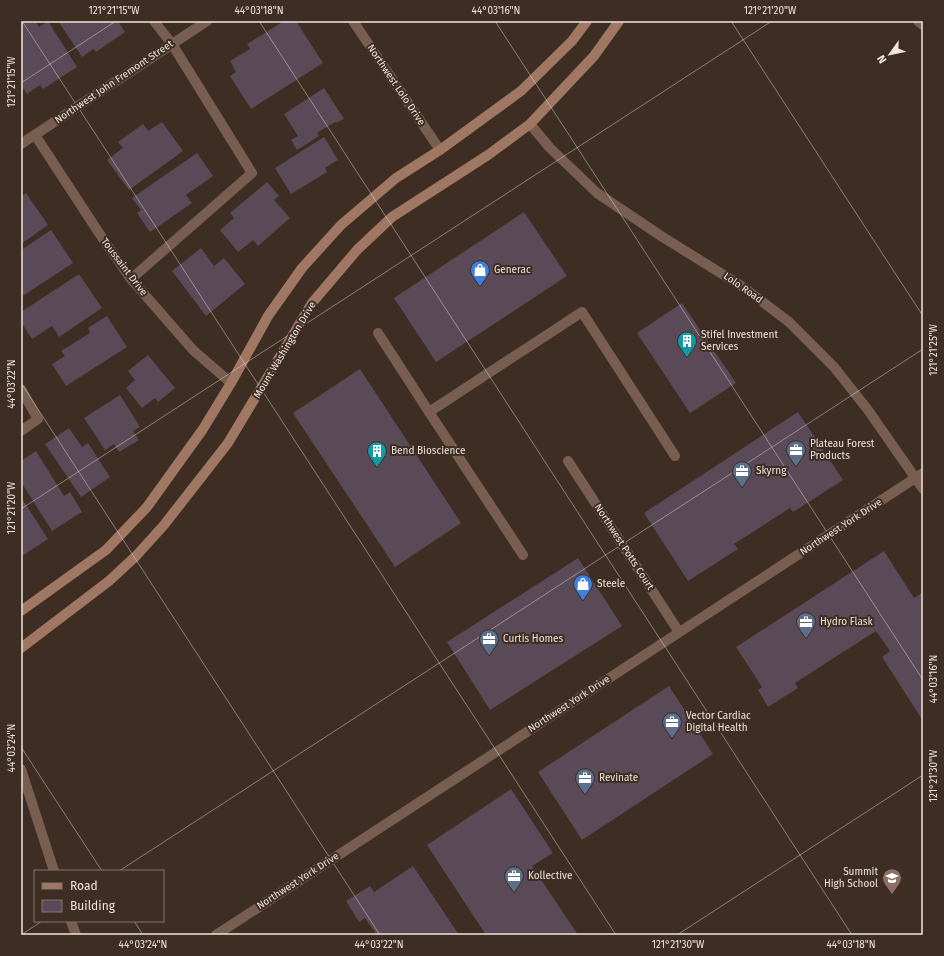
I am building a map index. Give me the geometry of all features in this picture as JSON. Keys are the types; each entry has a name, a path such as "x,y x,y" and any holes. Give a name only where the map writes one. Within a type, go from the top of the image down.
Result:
{"main road":[{"path":"21,611 106,550 147,507 203,429 231,383 268,316 302,268 336,230 396,178 440,150 521,91 572,41 587,21"},
{"name":"Mount Washington Drive","path":"21,648 109,581 136,556 164,524 228,443 312,303 357,250 392,217 488,155 530,124 594,56 619,21"}],"street":[{"path":"131,279 252,173 172,44 154,21"},
{"name":"Northwest John Fremont Street","path":"21,144 208,21"},
{"name":"Northwest Lolo Drive","path":"353,21 440,150"},
{"path":"918,21 923,25"},
{"name":"Lolo Road","path":"530,124 550,148 597,193 654,232 743,287 789,322 834,367 919,475 923,489"},
{"name":"Toussaint Drive","path":"35,135 131,279 193,350 231,383"},
{"path":"429,412 582,312 675,456"},
{"path":"378,333 523,555"},
{"path":"21,390 38,419 21,431"},
{"name":"Northwest Potts Court","path":"568,461 679,632"},
{"name":"Northwest York Drive","path":"216,935 919,475"},
{"path":"21,769 54,870"},
{"path":"71,922 76,935"}],"building":[{"path":"21,21 35,21 39,27 48,21 77,67 43,89 40,85 27,94 21,85"},
{"path":"58,21 118,21 125,32 96,52 93,49 82,57"},
{"path":"284,21 296,21 323,63 251,109 230,76 236,72 230,61 250,49 247,44"},
{"path":"324,88 344,119 336,123 335,122 317,133 319,136 297,150 291,140 298,136 284,114"},
{"path":"162,122 183,151 129,190 107,160 123,148 118,142 143,124 148,131"},
{"path":"324,137 338,160 325,168 327,172 291,194 275,168"},
{"path":"197,153 213,176 186,195 192,203 150,232 137,213 141,210 132,198"},
{"path":"267,182 279,196 274,200 290,218 258,246 253,240 238,252 220,230 234,218 230,213"},
{"path":"26,193 48,225 21,244 21,197"},
{"name":"Generac","path":"524,212 567,276 436,362 394,298"},
{"path":"51,230 73,263 21,297 21,250"},
{"path":"201,248 214,266 224,258 245,284 206,316 172,271"},
{"path":"79,274 102,308 59,337 52,326 32,339 21,322 21,312"},
{"name":"Stifel Investment Services","path":"682,303 736,383 690,413 637,333"},
{"path":"107,316 127,347 66,386 52,364 65,356 61,351 90,333 88,328"},
{"path":"148,355 175,388 158,402 155,398 142,408 126,388 135,380 128,371"},
{"name":"Bend Bioscience","path":"360,369 461,523 395,567 293,413"},
{"path":"120,395 140,427 133,431 139,440 119,452 114,444 105,450 84,418"},
{"path":"798,412 843,480 793,512 790,508 734,544 738,549 688,581 644,513"},
{"path":"69,428 82,447 88,443 110,477 81,497 45,444"},
{"path":"36,451 64,496 70,492 82,512 52,531 21,482 21,461"},
{"path":"21,497 48,539 22,556 21,554"},
{"name":"Hydro Flask","path":"884,551 914,598 923,592 923,721 882,657 890,651 876,631 795,683 798,688 768,707 758,690 762,687 736,647"},
{"path":"578,558 622,626 490,710 447,642"},
{"path":"669,686 713,754 582,840 538,772"},
{"path":"511,789 553,853 532,866 578,935 486,935 427,845"},
{"path":"413,866 459,935 377,935 365,918 359,922 346,901 370,886 374,892"}],"place":[{"name":"Generac","path":"480,287"},
{"name":"Stifel Investment Services","path":"687,358"},
{"name":"Plateau Forest Products","path":"796,467"},
{"name":"Bend Bioscience","path":"377,468"},
{"name":"Skyrng","path":"742,488"},
{"name":"Steele","path":"583,601"},
{"name":"Hydro Flask","path":"806,639"},
{"name":"Curtis Homes","path":"489,656"},
{"name":"Vector Cardiac Digital Health","path":"672,739"},
{"name":"Revinate","path":"585,795"},
{"name":"Kollective","path":"514,893"},
{"name":"Summit High School","path":"892,895"}]}
